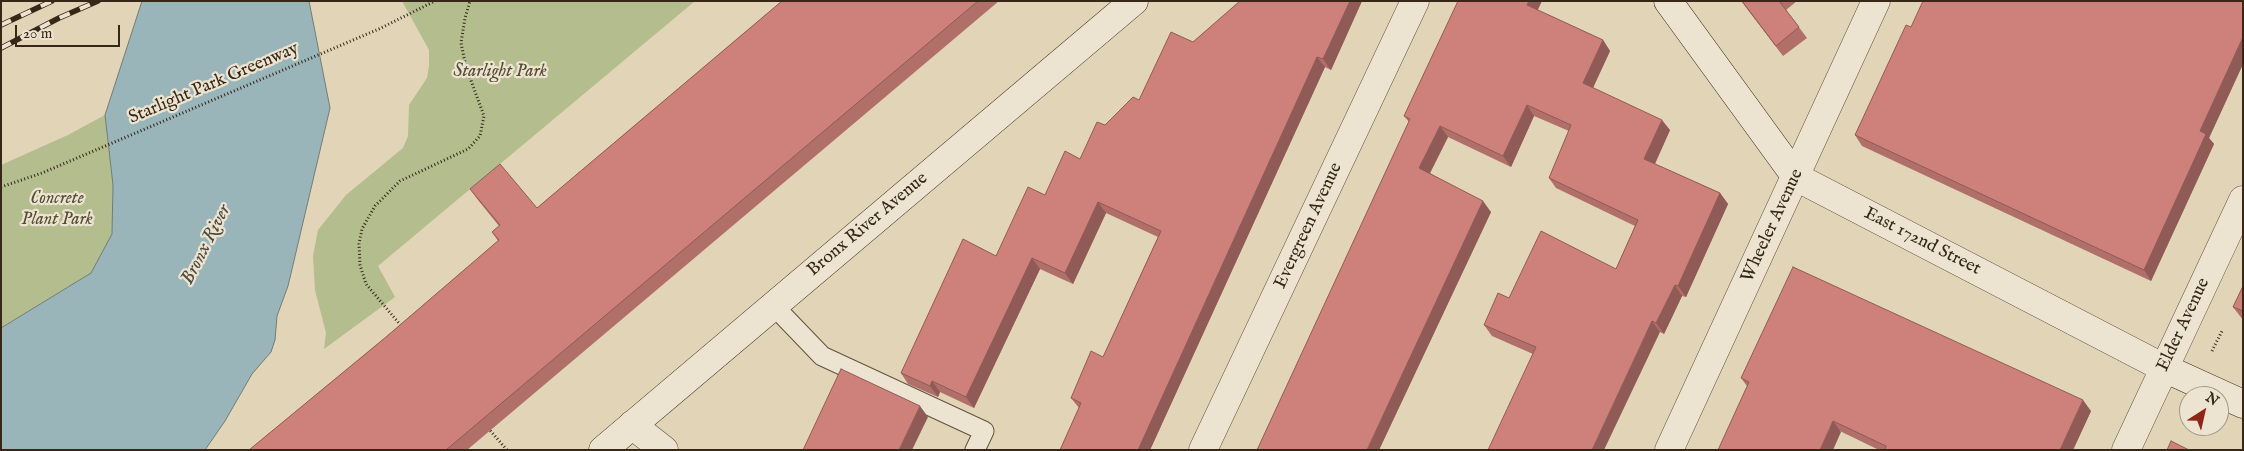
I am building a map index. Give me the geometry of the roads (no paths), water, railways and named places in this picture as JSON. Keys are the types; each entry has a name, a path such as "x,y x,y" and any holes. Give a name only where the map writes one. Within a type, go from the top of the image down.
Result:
{"street":[{"name":"Bronx River Avenue","path":"602,450 1134,1"},
{"name":"Evergreen Avenue","path":"1203,450 1415,1"},
{"name":"East 172nd Street","path":"1668,1 1796,177 2164,368 2243,404"},
{"name":"Wheeler Avenue","path":"1668,450 1876,1"},
{"name":"Elder Avenue","path":"2126,450 2243,200"},
{"path":"632,425 664,450"}],"lane":[{"path":"773,306 822,356 984,431 975,450"}],"water":[{"name":"Bronx River","path":"142,1 309,1 330,108 288,286 277,316 275,340 271,352 252,374 225,421 205,450 1,450 1,328 91,273 112,234 113,185 105,115"}],"railway":[{"path":"1,25 52,1"},
{"path":"1,48 59,18 98,1"}],"park label":[{"name":"Starlight Park","path":"500,72"},
{"name":"Concrete Plant Park","path":"57,209"}]}
